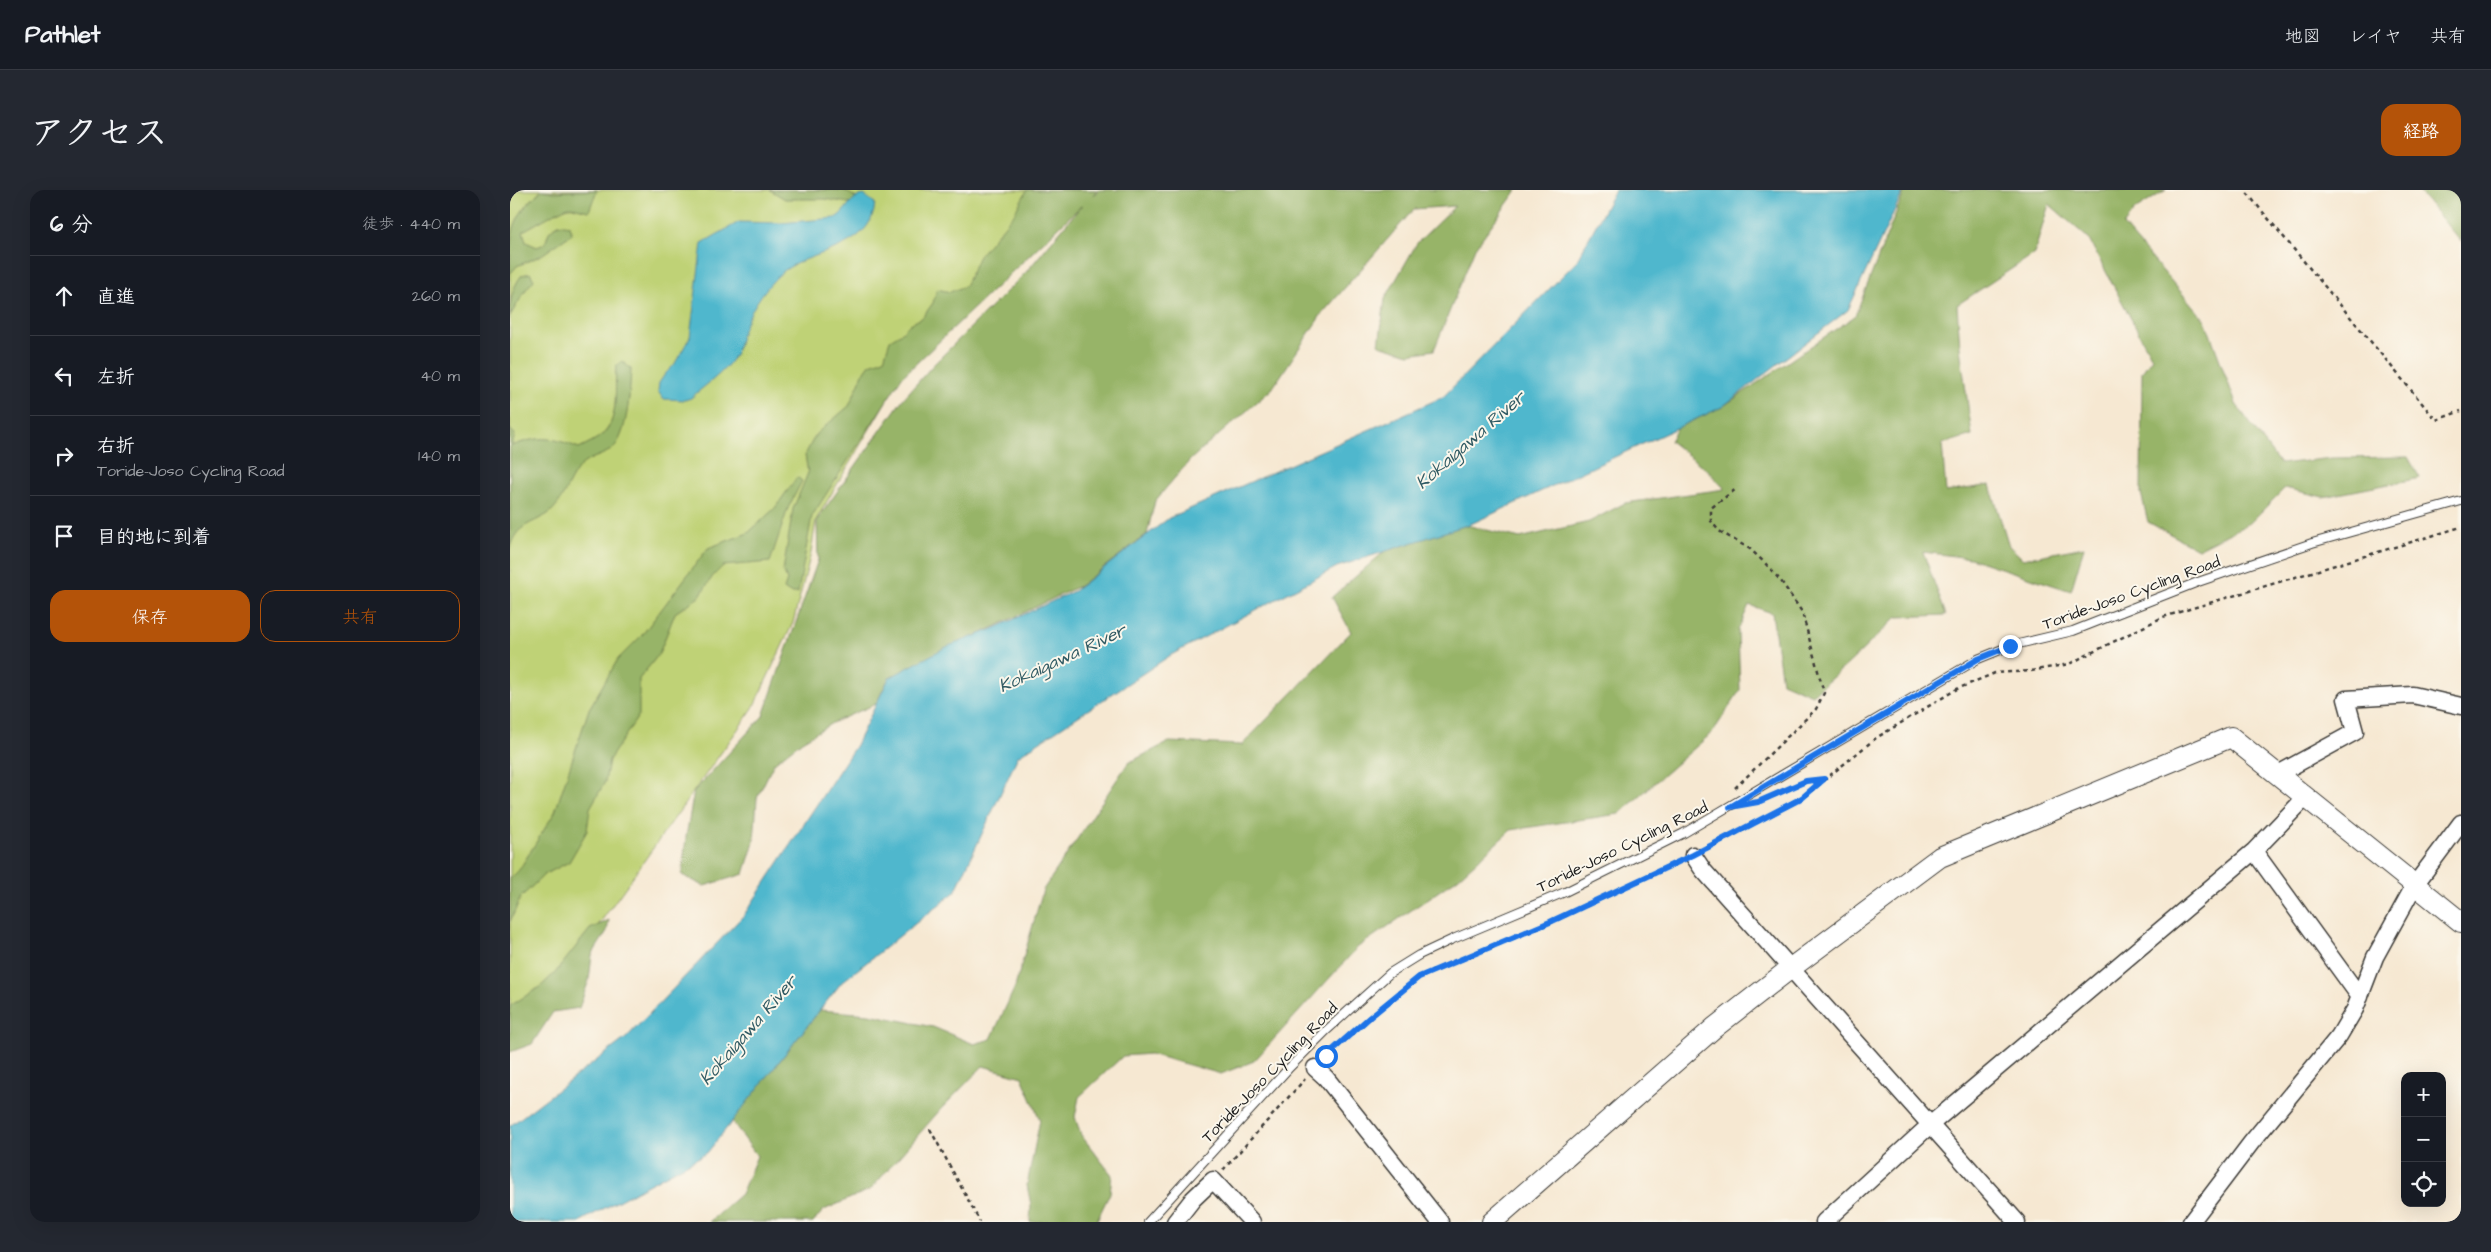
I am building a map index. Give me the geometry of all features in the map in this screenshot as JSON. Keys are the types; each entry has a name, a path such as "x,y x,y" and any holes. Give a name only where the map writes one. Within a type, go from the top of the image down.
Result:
{"street":[{"path":"2278,774 2355,732 2346,699 2413,696 2461,706"},
{"path":"1492,1222 1714,1028 1790,968 1940,857 2230,737 2461,922"},
{"path":"1824,1222 1931,1124 2254,851 2305,798"},
{"path":"2191,1222 2251,1143 2339,1036 2360,997 2375,957 2414,886 2461,823"},
{"path":"2254,851 2360,997"},
{"path":"1693,855 1703,870 2017,1222"},
{"path":"1315,1068 1326,1078 1440,1222"},
{"path":"1176,1222 1193,1199 1213,1180 1252,1222"}],"lane":[{"name":"Toride-Joso Cycling Road","path":"1148,1222 1288,1069 1327,1030 1390,973 1419,955 1452,939 1565,892 1637,858 1730,807 1978,659 2010,646 2073,631 2198,582 2312,543 2461,501"}],"path":[{"path":"2247,193 2436,420 2461,411"},
{"path":"1730,807 1728,797 1816,709 1824,693 1802,612 1781,581 1765,563 1750,550 1719,532 1711,521 1711,508 1736,489"},
{"path":"1213,1180 1315,1068 1370,1017 1419,977 1550,922 1693,855 1802,798 1859,750 1902,720 1957,689 1994,673 2032,671 2068,664 2163,617 2461,527"},
{"path":"1758,802 1806,781 1824,779"},
{"path":"930,1129 980,1222"}],"green space":[{"path":"510,190 1096,190 901,376 816,520 811,553 793,623 753,708 582,948 510,1018"},
{"path":"542,190 553,192 597,190 589,211 574,207 565,208 523,231 526,242 537,247 545,244 549,232 558,224 570,226 572,234 540,256 517,266 510,274 510,248 514,228 524,209"},
{"path":"770,190 843,190 859,199 855,204 824,199 785,199"},
{"path":"1027,190 1097,190 1093,195 1099,190 1517,190 1475,248 1434,350 1409,354 1379,345 1385,299 1417,243 1455,206 1414,209 1321,315 1272,389 1191,459 1155,501 1147,534 1081,585 889,678 876,704 834,722 802,741 774,763 757,798 754,842 744,874 704,886 682,875 694,791 763,716 818,560 817,520 903,399 933,365 1027,271 1082,205 902,377 812,516 798,593 790,593 784,589 787,580 783,571 793,509 808,473 805,455 816,434 849,406 863,374 870,364 884,359 890,340 900,334 910,324 922,318 933,303 937,289 950,292 965,286 979,256 1014,214"},
{"path":"1905,190 2166,190 2135,210 2123,225 2205,320 2236,404 2280,464 2332,458 2408,457 2420,478 2323,497 2285,488 2250,523 2198,549 2148,522 2141,493 2142,372 2152,358 2088,238 2049,204 2034,254 1957,305 1960,348 1972,435 1942,444 1946,492 1990,485 2009,546 2023,559 2084,547 2071,591 1970,558 1923,552 1946,615 1897,617 1812,695 1782,682 1772,613 1749,605 1738,630 1740,690 1713,732 1619,814 1511,830 1458,878 1358,947 1254,1061 1221,1074 1150,1054 1123,1056 1079,1097 1075,1117 1081,1135 1112,1175 1110,1193 1096,1222 1030,1222 1031,1205 1027,1185 1040,1120 1022,1077 983,1066 940,1110 871,1189 824,1210 813,1222 709,1222 741,1194 757,1156 732,1121 820,1010 869,1014 933,1027 974,1044 991,1039 1015,987 1043,890 1128,763 1169,742 1242,745 1351,632 1332,597 1385,551 1466,525 1520,538 1589,522 1625,503 1725,489 1707,470 1670,441 1677,428 1722,407 1855,316"},
{"path":"2418,190 2461,190 2461,242"},
{"path":"530,273 534,280 510,316 511,300 516,284 522,275"},
{"path":"622,361 631,369 631,378 625,424 617,444 611,450 581,465 553,509 548,514 520,530 510,548 510,429 515,434 512,446 530,440 546,439 579,448 594,440 603,434 612,420 615,402 616,366"},
{"path":"797,477 802,481 788,508 770,562 723,566 713,576 699,597 675,613 659,654 639,679 639,715 609,760 605,782 590,808 587,831 569,862 544,875 521,897 510,922 510,879 519,870 555,812 589,709 618,659 642,635 708,548 748,533 775,508"},
{"path":"609,920 607,931 592,955 589,980 579,1008 553,1012 532,1044 510,1052 510,1006 541,986 555,973 590,929"}],"water":[{"name":"Kokaigawa River","path":"1615,190 1904,190 1848,310 1722,407 1473,523 1337,567 1171,655 1018,756 955,892 842,982 707,1153 579,1222 510,1222 510,1126 626,1038 744,915 856,745 889,678 946,647 993,629 1074,591 1169,518 1443,397 1576,262"},
{"path":"864,195 875,203 871,219 862,232 850,241 804,260 779,275 767,287 753,309 745,325 735,355 729,364 691,398 685,400 663,399 658,391 659,383 674,365 690,337 702,243 739,222 781,223 835,218 851,202"}],"route":[{"path":"1326,1056 1419,977 1496,943 1550,922 1666,868 1736,834 1802,798 1824,779 1806,781 1758,802 1730,807 1978,659 2010,646"}]}
